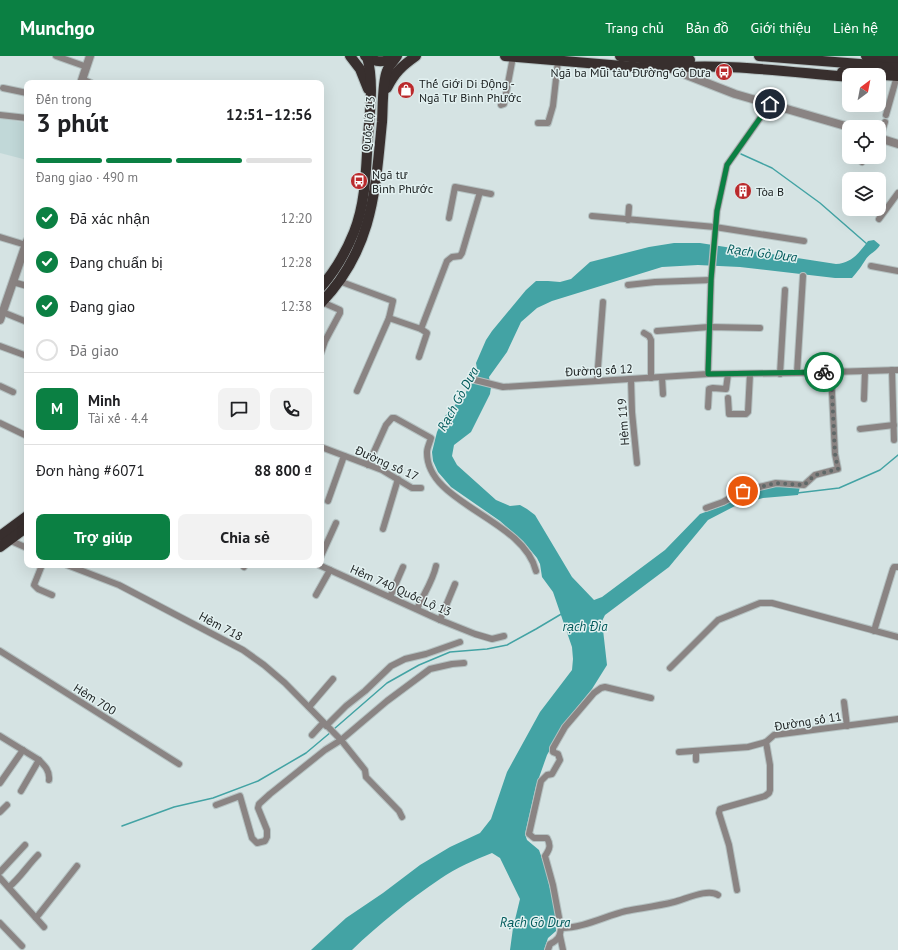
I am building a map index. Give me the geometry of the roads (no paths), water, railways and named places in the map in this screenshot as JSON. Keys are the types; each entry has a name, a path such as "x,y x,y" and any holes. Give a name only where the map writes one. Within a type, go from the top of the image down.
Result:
{"highway":[{"path":"350,56 360,69 370,94"},
{"path":"366,57 371,60 386,61 397,56"},
{"name":"Quốc lộ 13","path":"324,300 339,282 358,249 369,219 377,170 386,72 397,56"},
{"path":"384,95 392,77 396,72 416,56"},
{"path":"509,56 658,69 665,62"},
{"path":"578,56 652,62 692,60 897,76"},
{"path":"620,56 665,62 683,67 734,68 842,76"},
{"path":"759,56 829,59 897,76"},
{"path":"866,56 898,58"},
{"name":"Quốc lộ 13","path":"325,277 348,246 362,205 370,94 370,70 366,57"},
{"path":"683,67 692,60"},
{"path":"886,78 897,76"},
{"path":"0,547 3,536 24,518"},
{"path":"3,536 24,528"}],"street":[{"path":"56,56 86,67"},
{"path":"81,80 90,56"},
{"path":"502,105 504,104 506,97 509,56"},
{"path":"538,122 548,123 553,106 558,61"},
{"path":"665,62 735,94 842,125"},
{"path":"886,115 897,76"},
{"path":"3,88 24,92"},
{"path":"770,104 727,165 715,227 711,280 708,374 780,374 895,370 894,440"},
{"path":"0,115 24,118"},
{"path":"886,140 898,144"},
{"path":"449,218 455,187 490,194"},
{"path":"421,329 447,261 452,257 460,256 462,253 480,192"},
{"path":"879,219 898,193"},
{"path":"628,220 629,208"},
{"path":"592,216 715,227 804,241"},
{"path":"0,238 24,243"},
{"path":"0,320 24,249"},
{"path":"871,266 898,271"},
{"path":"797,373 803,276"},
{"path":"628,285 655,282 711,280"},
{"path":"13,282 24,285"},
{"path":"339,282 394,301 389,318 356,391"},
{"path":"780,374 785,290"},
{"path":"597,380 603,302"},
{"path":"324,303 340,310 340,313 324,344"},
{"path":"2,311 24,321"},
{"path":"389,318 421,329 427,333 419,357"},
{"path":"657,331 710,328 760,328"},
{"path":"644,333 649,336 651,340 651,378"},
{"path":"0,346 24,355"},
{"path":"864,399 865,371"},
{"path":"706,508 723,502 743,491 776,483 804,485 815,475 838,469 835,454 831,372"},
{"name":"Đường số 12","path":"471,379 492,385 503,386 708,374"},
{"path":"708,407 709,389 726,389 728,374"},
{"path":"728,398 729,414 746,414 748,412 750,374"},
{"path":"662,377 663,394"},
{"name":"Hẻm 119","path":"632,379 632,412 637,463"},
{"path":"0,386 13,392"},
{"path":"368,466 386,425 392,418 395,418 431,438 427,452 429,467 436,479 449,493 497,524 519,543 532,559 536,571"},
{"path":"0,423 24,435"},
{"path":"860,429 894,425"},
{"name":"Đường số 17","path":"324,450 382,470 414,489 421,488"},
{"path":"328,501 344,456"},
{"path":"383,529 398,479"},
{"path":"324,549 336,523"},
{"path":"3,536 24,546"},
{"path":"390,597 403,566"},
{"path":"417,609 425,591 434,577 436,566"},
{"name":"Hẻm 740 Quốc Lộ 13","path":"324,567 440,620 475,634 492,639 504,636"},
{"path":"874,631 893,569 894,567 898,567"},
{"path":"41,568 34,585 38,590 52,596"},
{"name":"Hẻm 718","path":"75,568 119,585 243,650 264,665 285,683 341,740 365,770 366,777 399,811 402,817"},
{"path":"316,595 330,570"},
{"path":"440,620 455,584"},
{"path":"670,668 718,620 760,603 772,603 898,637"},
{"path":"312,735 365,691 392,666 405,658 426,654 460,642"},
{"name":"Hẻm 700","path":"0,651 178,764"},
{"path":"216,805 240,796 252,838 256,843 265,841 267,837 267,830 258,808 259,804 296,772 341,740 387,701 430,669 464,662"},
{"path":"309,707 333,679"},
{"path":"562,950 560,936 561,928 553,885 545,856 549,851 550,842 547,838 534,838 529,834 541,781 547,775 552,774 560,760 558,754 553,752 553,748 565,727 594,693 601,688 606,687 651,698"},
{"path":"844,702 846,726"},
{"name":"Đường số 11","path":"737,890 729,845 719,813 720,809 769,794 770,765 766,742 774,735 898,719"},
{"path":"0,736 38,760 47,768 49,780"},
{"path":"679,752 748,747 766,742"},
{"path":"0,783 23,750"},
{"path":"696,751 696,760"},
{"path":"22,791 38,760"},
{"path":"0,812 7,805"},
{"path":"0,872 25,845"},
{"path":"9,887 38,855"},
{"path":"36,918 77,866"},
{"path":"0,878 44,927"},
{"path":"561,928 595,922 625,912 674,902 706,893 716,894 718,896"},
{"path":"0,922 22,946"},
{"path":"548,950 550,944 556,941 560,936"}],"water":[{"name":"rạch Đìa","path":"874,240 880,245 868,257 852,278 835,278 740,267 698,265 662,267 552,301 537,308 521,322 507,352 489,377 491,387 490,394 471,432 454,445 452,456 457,465 496,500 510,506 520,505 535,515 572,577 594,600 602,597 665,550 700,514 722,506 739,497 767,488 781,486 800,487 798,495 763,498 735,506 708,520 669,567 605,615 602,621 607,665 592,689 566,721 547,755 536,786 525,834 527,840 539,850 545,867 555,910 556,931 548,938 544,950 510,950 513,928 520,899 500,858 492,853 472,861 428,887 362,940 352,950 311,950 346,918 383,893 420,865 450,847 480,833 491,819 507,772 540,712 572,670 572,647 553,592 542,577 540,564 537,558 523,541 500,521 451,487 438,472 433,461 432,452 437,432 444,417 465,394 477,369 476,363 486,340 492,331 526,290 536,281 560,282 571,279 590,262 649,247 674,243 700,243 836,264 846,262 855,257 868,241"}],"waterway":[{"name":"Rạch Gò Dưa","path":"741,154 772,168 820,203 867,244"},
{"path":"797,493 839,488 880,470 898,455"},
{"name":"rạch Đìa","path":"334,729 387,683 419,665 450,652 487,649 507,645 563,613"},
{"path":"122,826 174,807 213,798 258,781 306,753 331,732"}],"place":[{"name":"Ngã ba Mũi tàu Đường Gò Dưa","path":"724,72"},
{"name":"Thế Giới Di Động - Ngã Tư Bình Phước","path":"406,90"},
{"name":"Ngã tư Bình Phước","path":"359,181"},
{"name":"Tòa B","path":"743,191"}]}
